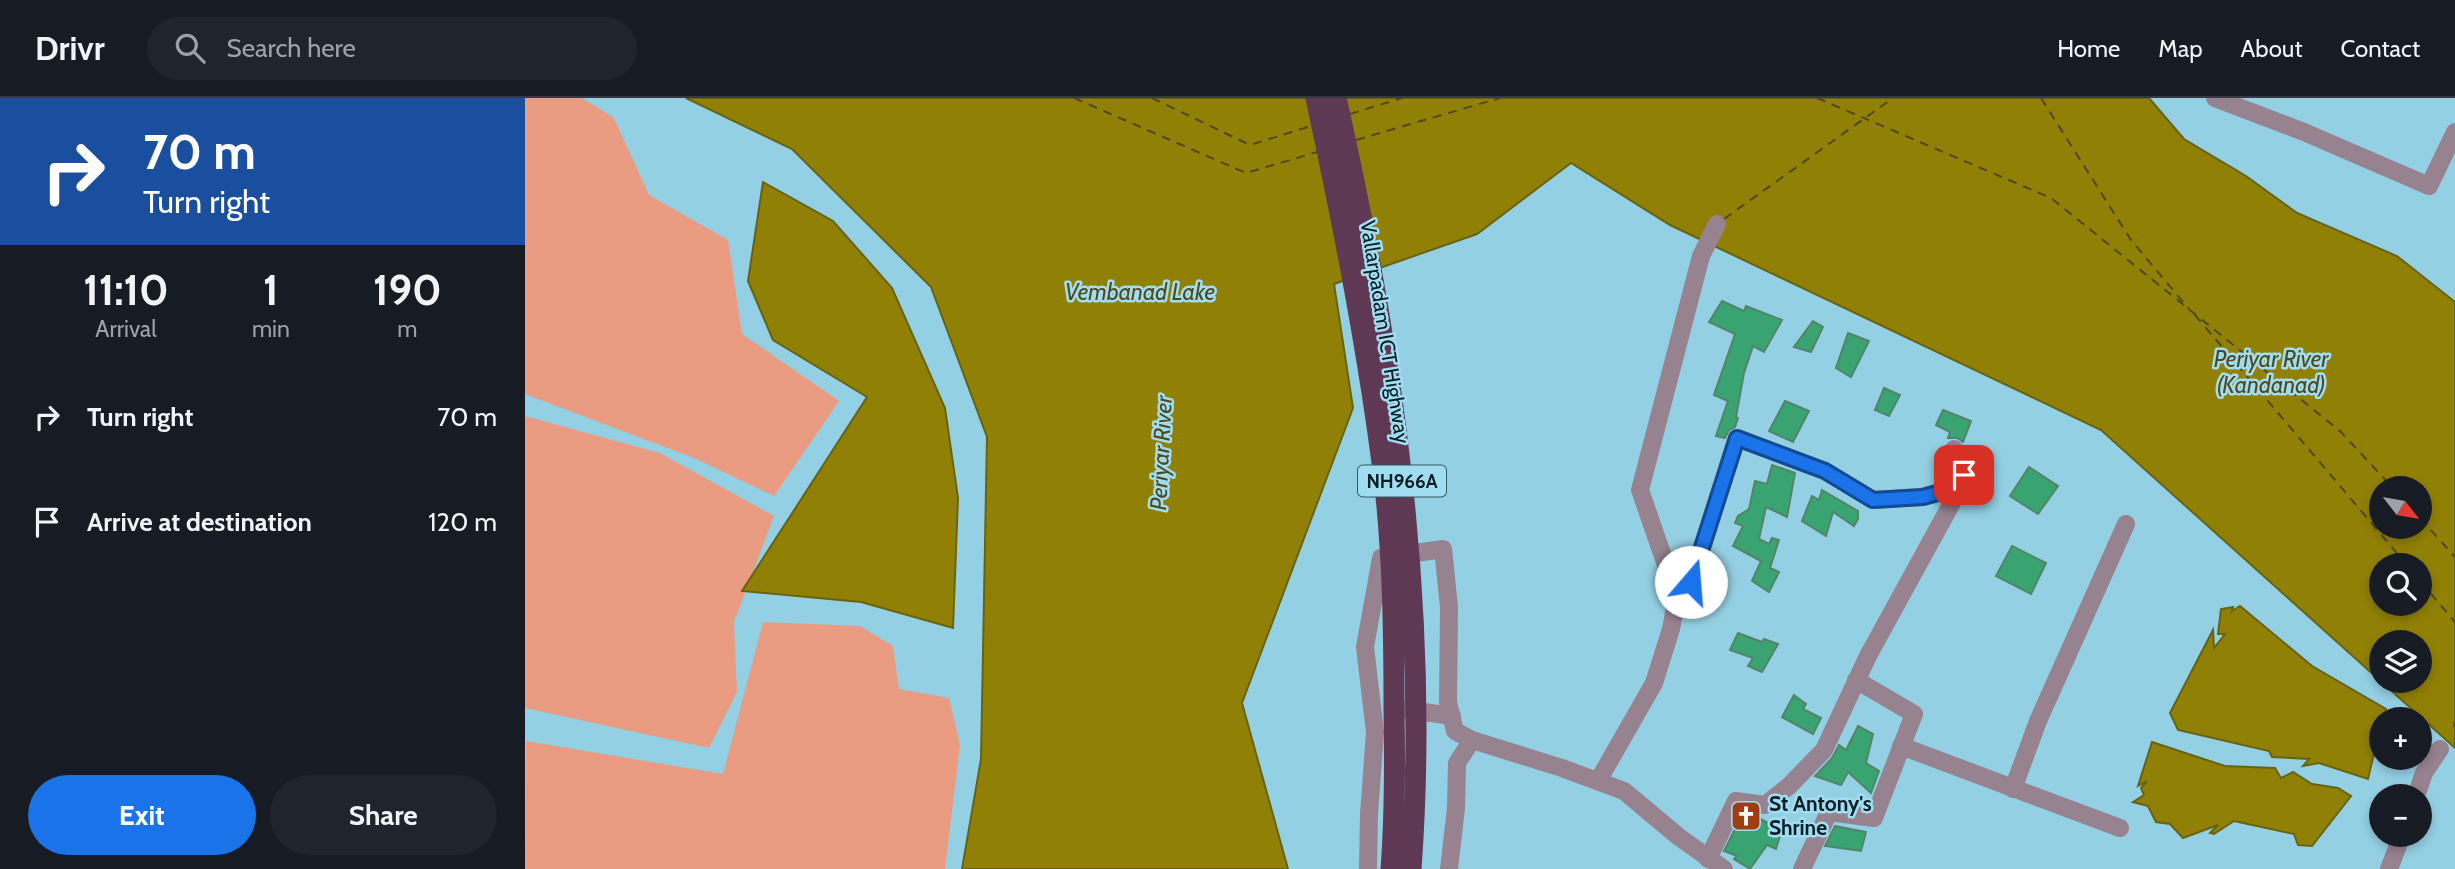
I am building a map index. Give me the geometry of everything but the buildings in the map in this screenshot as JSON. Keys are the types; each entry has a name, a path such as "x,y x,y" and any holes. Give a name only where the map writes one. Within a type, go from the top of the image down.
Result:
{"highway":[{"name":"Vallarpadam ICT Highway","path":"1316,98 1355,295 1384,480 1393,607 1395,822 1391,869"},
{"name":"Vallarpadam ICT Highway","path":"1336,98 1360,212 1394,408 1401,471 1413,635 1415,784 1411,869"}],"street":[{"path":"2215,98 2304,132 2429,186 2455,132"},
{"path":"1598,781 1654,682 1671,629 1677,597 1640,490 1701,256 1717,224"},
{"path":"1677,597 1691,582 1737,438 1825,471 1873,500 1923,497 1959,487"},
{"path":"1708,859 1736,801 1765,805 1789,786 1824,750 1856,680 1959,487 1964,475 1948,467 1954,449"},
{"path":"2013,789 2038,721 2126,524"},
{"path":"1368,869 1375,732 1366,647 1381,558 1443,550 1448,607 1448,702 1455,732 1624,791 1724,869"},
{"path":"1803,869 1829,812 1874,818 1914,714 1856,680"},
{"path":"1372,704 1452,716"},
{"path":"1450,869 1457,763 1472,740"},
{"path":"1901,746 2120,828"},
{"path":"2420,784 2440,749"},
{"path":"2389,869 2397,847"}],"shaded area":[{"path":"525,98 582,98 614,118 649,195 728,240 742,334 839,401 774,496 694,458 525,394"},
{"path":"525,416 660,453 774,516 734,622 737,692 709,748 525,708"},
{"path":"763,622 860,626 893,646 899,689 949,698 960,745 945,869 525,869 526,741 723,774"}],"water":[{"path":"686,98 2149,98 2184,139 2246,176 2297,213 2397,256 2455,302 2455,748 2432,727 2432,707 2409,707 2394,693 2432,693 2432,630 2369,630 2369,671 2101,430 1670,225 1571,163 1477,234 1334,284 1353,408 1242,703 1288,869 962,869 981,759 987,437 931,287 792,149"},
{"path":"763,182 833,221 892,288 945,408 958,498 953,628 861,602 742,591 867,397 773,340 748,281"},
{"path":"2240,606 2312,666 2383,707 2369,707 2368,779 2319,763 2303,766 2309,759 2272,757 2269,751 2178,730 2170,713 2213,630 2214,648 2225,634 2218,634 2221,609 2233,607 2232,611"},
{"path":"2152,742 2225,766 2275,768 2281,778 2293,772 2312,784 2338,788 2351,796 2312,846 2298,845 2294,834 2234,821 2214,834 2210,833 2218,825 2183,838 2170,824 2156,822 2148,806 2133,802 2144,795 2141,788 2147,781 2138,786"}],"ferry route":[{"path":"1074,98 1246,173 1317,152"},
{"path":"1152,98 1250,145 1311,126"},
{"path":"1350,114 1402,98"},
{"path":"1356,140 1500,98"},
{"path":"1817,98 2051,198 2340,431 2382,476"},
{"path":"1724,219 1893,98"},
{"path":"2041,98 2131,240 2189,309"},
{"path":"2195,315 2397,553"},
{"path":"2433,532 2455,557"},
{"path":"2432,595 2455,622"},
{"path":"2454,727 2455,721"}],"place":[{"name":"St Antony's Shrine","path":"1746,816"}],"route":[{"path":"1691,582 1737,438 1825,471 1873,500 1923,497 1959,487 1964,475"}],"water label":[{"name":"Vembanad Lake","path":"1140,292"},
{"name":"Periyar River (Kandanad)","path":"2271,372"},
{"name":"Periyar River","path":"1161,453"}]}
